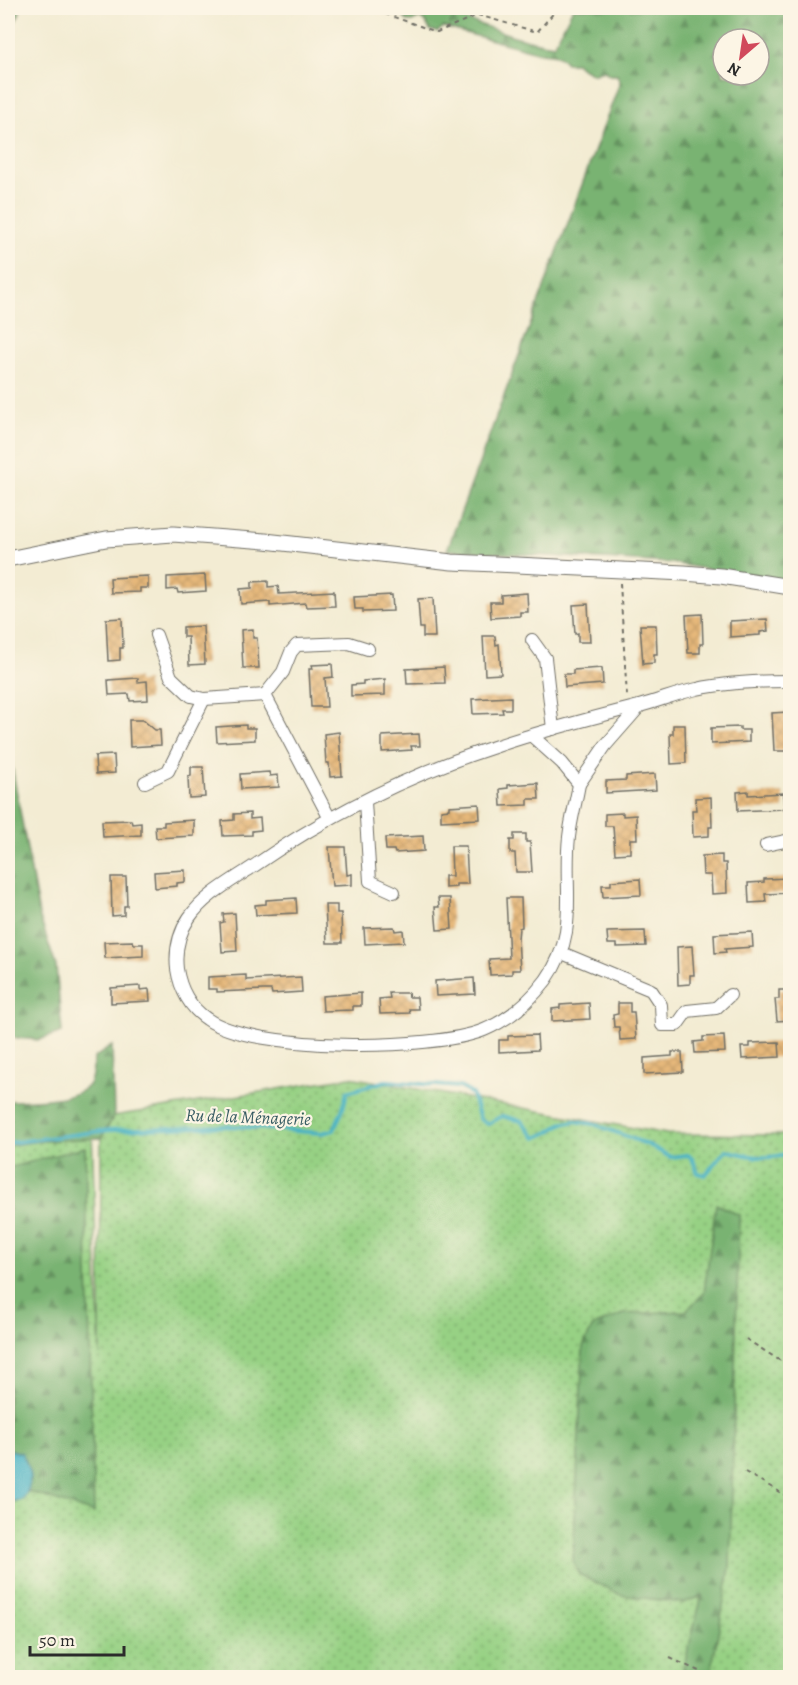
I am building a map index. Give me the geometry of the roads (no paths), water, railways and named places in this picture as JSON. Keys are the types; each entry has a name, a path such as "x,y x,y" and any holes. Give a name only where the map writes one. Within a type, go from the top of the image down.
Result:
{"street":[{"path":"8,559 117,537 196,534 452,562 684,573 721,576 790,587"},
{"path":"156,634 171,678 191,696 204,699 265,695 283,672 291,652 297,645 349,643 368,648"},
{"path":"532,640 545,658 553,729"},
{"path":"634,707 579,784 569,838 566,932 562,952 545,981 523,1005 499,1022 469,1034 436,1040 402,1043 309,1043 237,1032 208,1020 188,1000 179,980 176,957 180,934 192,914 210,896 329,817 452,762 531,735 679,693 712,686 756,681 790,681"},
{"path":"265,695 329,817"},
{"path":"145,782 168,771 204,699"},
{"path":"531,735 579,784"},
{"path":"365,802 370,881 394,892"},
{"path":"766,845 790,840"},
{"path":"562,952 651,990 661,1005 662,1025 676,1025 687,1011 716,1008 730,995"}],"water":[{"path":"8,1451 22,1453 28,1466 30,1482 23,1500 8,1502"}],"waterway":[{"name":"Ru de la Ménagerie","path":"8,1143 110,1130 230,1126 322,1133 334,1130 347,1092 386,1081 460,1087 472,1094 480,1119 488,1124 502,1116 522,1121 536,1138 561,1124 575,1121 594,1124 649,1145 670,1157 688,1155 692,1158 698,1173 705,1175 726,1150 758,1157 790,1154"}]}
